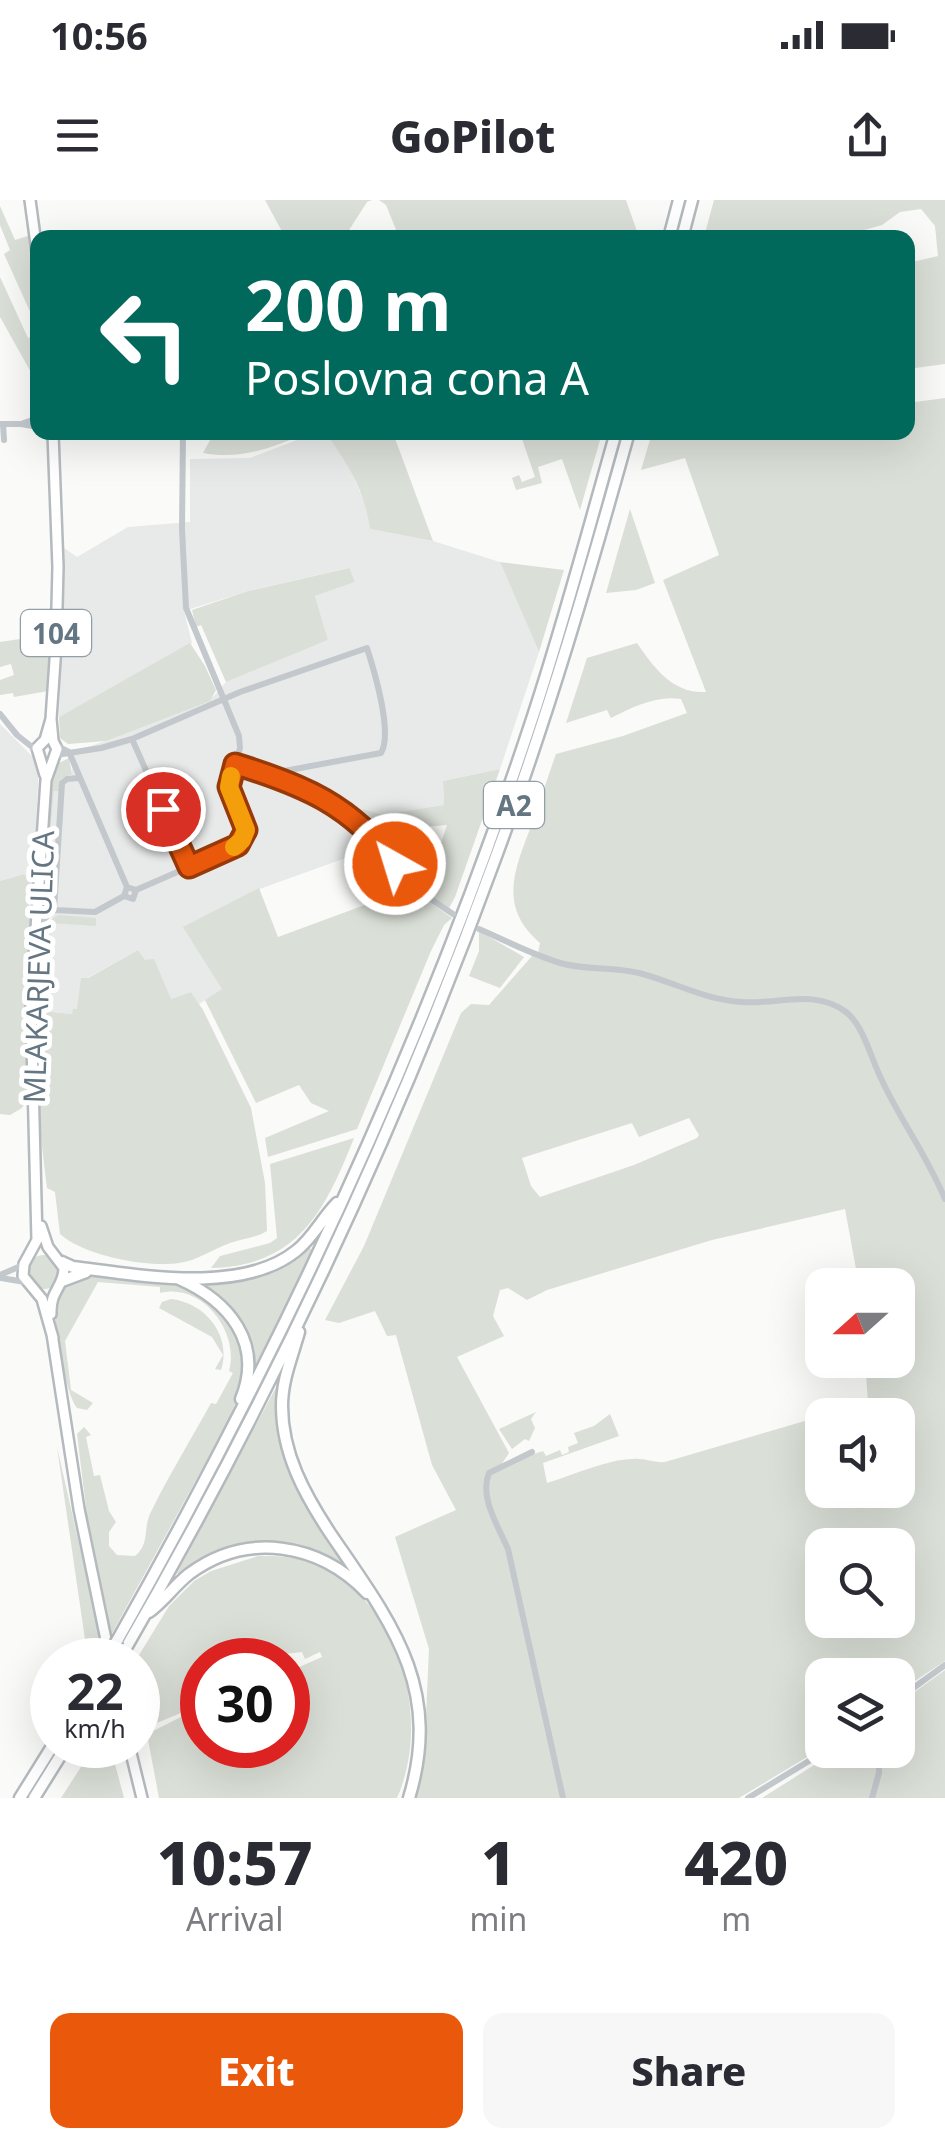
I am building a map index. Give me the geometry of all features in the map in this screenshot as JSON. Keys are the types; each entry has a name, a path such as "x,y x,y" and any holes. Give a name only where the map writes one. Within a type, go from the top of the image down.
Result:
{"highway":[{"path":"672,230 680,200"},
{"path":"684,230 692,200"},
{"name":"A2","path":"118,1638 232,1429 345,1196 452,940 534,715 614,440"},
{"name":"A2","path":"128,1638 242,1434 301,1316 406,1085 495,859 588,578 627,440"},
{"path":"62,1262 73,1267 173,1277 228,1277 272,1266 302,1246 345,1196"},
{"path":"58,1285 77,1274 102,1270"},
{"path":"173,1277 219,1302 234,1320 245,1343 246,1377 232,1429"},
{"path":"301,1316 282,1406 290,1457 310,1502 381,1608 407,1655 416,1689 420,1746 408,1798"},
{"path":"144,1616 175,1586 207,1563 266,1546 301,1551 327,1561 381,1608"},
{"path":"20,1798 39,1768"},
{"path":"34,1798 53,1768"}],"main road":[{"path":"32,200 35,230"},
{"name":"104","path":"47,749 58,567 52,440"},
{"name":"MLAKARJEVA ULICA","path":"38,1214 32,961 47,749"},
{"path":"38,1214 42,1234 62,1262 51,1306 52,1338"},
{"path":"38,1214 37,1240 24,1264 26,1282 42,1299 52,1338 79,1509 108,1638"},
{"path":"32,1254 52,1252"},
{"path":"34,1290 58,1285"},
{"path":"135,1768 142,1798"}],"street":[{"path":"21,424 30,421"},
{"path":"4,440 1,424 30,426"},
{"path":"54,910 95,912 129,891 242,840 245,824 229,787 240,742 186,608 183,440"},
{"path":"0,714 23,739 47,749 69,752 101,748 366,648 385,729 381,753 268,774"},
{"path":"132,739 189,867"},
{"path":"69,752 129,891"},
{"path":"235,764 322,797 352,816 382,846 411,886 453,914"},
{"path":"32,961 41,924 54,910 62,784 78,778"},
{"path":"479,928 567,965 635,972 700,995 743,1003 798,998 829,1003 848,1013 866,1040 882,1084 934,1172 945,1199"},
{"path":"0,1276 24,1264"},
{"path":"0,1276 26,1282"},
{"path":"532,1452 489,1472 484,1483 508,1549 563,1798"},
{"path":"915,1687 945,1665"},
{"path":"748,1798 805,1763"},
{"path":"872,1798 879,1768"}],"shaded area":[{"path":"265,200 372,200 349,230 281,230"},
{"path":"379,200 626,200 637,230 396,230 386,205"},
{"path":"714,200 945,200 945,364 915,368 915,261 938,256 935,226 921,209 900,212 882,225 864,230 706,230"},
{"path":"0,206 15,240 30,235 30,312 4,254 10,250 0,225"},
{"path":"0,277 28,338 30,371 0,317"},
{"path":"945,398 945,1661 915,1681 915,1658 805,1658 805,1758 739,1798 414,1798 425,1738 429,1649 395,1537 456,1510 432,1465 396,1335 387,1336 375,1311 339,1323 325,1320 364,1246 461,1013 471,1004 489,1005 538,953 540,943 518,914 514,885 556,754 687,713 681,699 663,699 611,718 607,710 566,723 587,658 637,643 674,684 706,692 663,580 719,555 685,458 641,470 650,440 915,440 915,402","holes":["689,1118 697,1138 634,1165 540,1197 531,1186 522,1158 632,1123 639,1137","845,1209 856,1268 915,1268 915,1378 866,1378 868,1398 915,1398 915,1508 805,1508 805,1421 665,1462 623,1460 547,1483 543,1463 619,1436 610,1414 594,1426 574,1433 578,1443 568,1447 569,1452 562,1455 560,1450 546,1456 543,1451 501,1465 509,1453 457,1357 504,1336 493,1316 500,1290 508,1288 527,1300 547,1290 712,1240"]},
{"path":"210,440 288,440 230,455 203,453"},
{"path":"297,440 332,440 345,457 367,509 370,529 433,541 500,562 539,652 500,769 443,781 444,805 363,819 383,842 379,846 251,892 222,990 199,1004 191,992 171,999 138,950 87,978 77,1010 72,1014 42,1011 51,922 95,918 49,918 50,903 44,902 54,790 59,790 61,779 72,774 71,752 214,696 226,682 328,640 315,596 355,582 348,568 248,591 184,611 192,643 59,717 64,548 77,557 128,527 190,522 190,459 250,458"},
{"path":"331,440 396,440 433,541 370,529 359,489"},
{"path":"522,440 600,440 580,510 562,459 538,467 542,483 516,490 512,478 519,475 522,482 535,477"},
{"path":"630,509 655,583 636,590 606,593"},
{"path":"500,562 564,570 539,652"},
{"path":"349,568 355,582 315,596 328,640 226,682 201,625 196,627 192,610 248,591"},
{"path":"34,637 36,643 47,642 51,648 48,691 14,697 13,693 0,695 0,680 14,675 11,664 0,667 0,642"},
{"path":"190,643 216,690 210,701 106,741 68,744 60,738 59,717"},
{"path":"0,724 39,763 33,882 24,874 0,881"},
{"path":"69,758 72,774 61,779 59,791 54,791 44,902 50,903 50,909 41,916 51,777 55,765"},
{"path":"500,769 449,908 417,888 385,845 420,832 441,843 447,825 424,827 383,842 363,819 363,809 382,815 444,805 443,781"},
{"path":"387,858 411,889 452,918 431,951 357,1129 268,1157 265,1138 329,1111 311,1103 299,1085 256,1103 205,1000 222,989 183,927 259,888 278,937 400,892"},
{"path":"24,874 33,882 27,1098 22,1108 10,1115 0,1114 0,881"},
{"path":"58,915 96,918 96,926 51,923 42,1011 72,1014 77,1009 81,978 88,978 138,950 145,960 154,959 171,999 191,992 203,1010 251,1108 265,1183 267,1231 192,1260 165,1264 99,1254 60,1234 55,1192 47,1188 35,1055 41,955 47,922"},
{"path":"479,931 524,957 500,988 469,976 479,951"},
{"path":"354,1138 332,1189 304,1230 266,1257 211,1268 220,1256 277,1238 270,1164"},
{"path":"308,1247 313,1250 253,1372 248,1341 237,1314 195,1280 269,1272"},
{"path":"44,1255 56,1260 61,1272 56,1284 44,1289 32,1284 27,1272 32,1260"},
{"path":"89,1276 170,1281 199,1291 214,1302 230,1324 244,1359 242,1383 229,1420 110,1637 89,1532 77,1434 84,1427 91,1435 86,1437 94,1476 100,1475 109,1511 116,1522 109,1532 109,1546 117,1555 135,1556 143,1546 148,1520 164,1486 211,1403 216,1404 233,1373 229,1371 229,1341 223,1326 203,1303 190,1295 160,1293 160,1287 98,1282 65,1341 71,1390 93,1403 87,1410 77,1408 64,1373 55,1310 68,1281"},
{"path":"171,1299 205,1314 219,1334 223,1355 212,1337 159,1308"},
{"path":"282,1376 285,1448 351,1573 310,1550 262,1542 231,1548 182,1576 177,1573"},
{"path":"536,1412 531,1419 535,1428 529,1441 525,1439 512,1449 499,1429"},
{"path":"57,1447 101,1638 85,1638"},
{"path":"258,1556 285,1557 311,1563 341,1579 367,1602 386,1630 409,1697 411,1732 407,1766 397,1798 159,1798 153,1768 160,1768 160,1728 180,1718 180,1768 310,1768 310,1662 322,1657 320,1652 310,1657 310,1638 180,1638 180,1713 160,1722 160,1638 149,1638 169,1606 194,1581 211,1571"},
{"path":"945,1670 945,1798 762,1798 810,1768 915,1768 915,1692"},
{"path":"80,1768 116,1768 124,1798 61,1798"}],"slow traffic":[{"path":"231,776 229,787 246,830 234,847"}],"route":[{"path":"163,809 189,867 238,845 246,830 229,787 235,764 289,782 338,806 363,825 395,864"}]}
